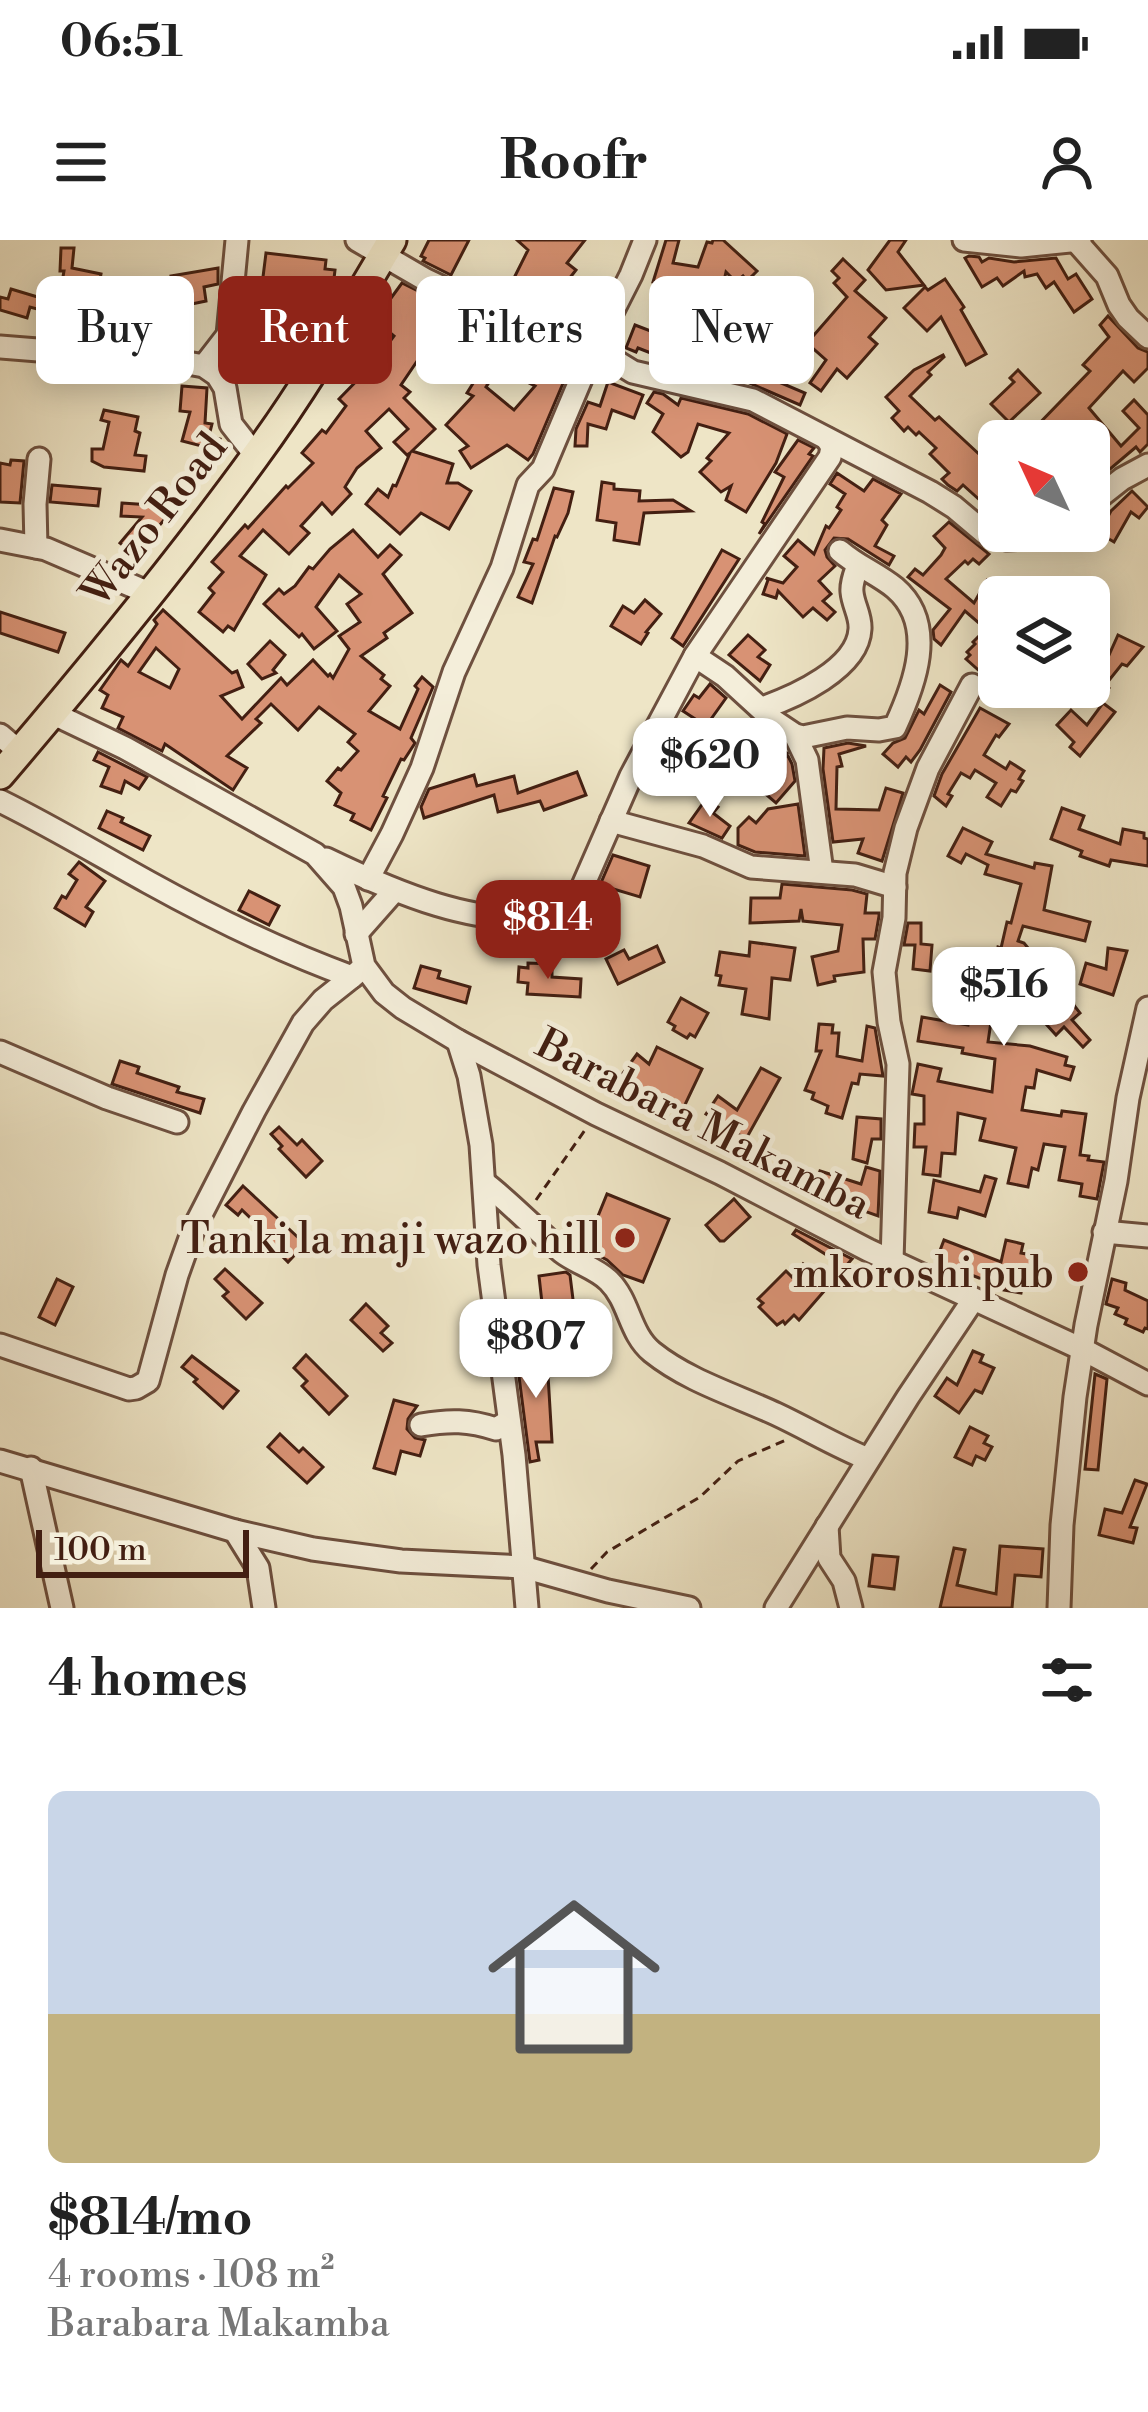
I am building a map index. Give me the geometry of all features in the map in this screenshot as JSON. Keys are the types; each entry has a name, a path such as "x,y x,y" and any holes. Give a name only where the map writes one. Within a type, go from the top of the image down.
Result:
{"main road":[{"name":"Wazo Road","path":"0,775 10,743 53,714 256,456 387,247"}],"street":[{"path":"204,366 229,335 237,240"},
{"path":"357,240 387,247 418,276"},
{"path":"625,287 645,240"},
{"path":"964,240 1021,246 1078,240 1107,277 1128,318 1148,337"},
{"path":"0,347 204,366 223,382 231,424 256,456"},
{"path":"625,367 753,400 942,500 978,528"},
{"path":"368,879 422,768 459,661 506,558 528,485 543,469 579,384"},
{"path":"53,714 315,854 394,890 491,917 553,911 582,888 647,743 695,656 830,457 832,447 827,439"},
{"path":"36,547 39,459"},
{"path":"1110,488 1148,465"},
{"path":"0,540 76,560 151,594"},
{"path":"762,708 831,674 855,649 860,618 849,558 885,581 906,600 919,643 914,683 895,727 795,735"},
{"path":"695,656 795,735 807,760 822,872"},
{"path":"892,1261 898,1064 884,971 894,918 895,873 928,768 972,685"},
{"path":"0,801 209,914 358,972"},
{"path":"611,821 703,845 751,867 855,875 895,887"},
{"path":"315,854 344,887 356,934 358,972"},
{"path":"356,934 394,890"},
{"path":"0,1345 129,1389 148,1381 177,1275 211,1193 303,1023 358,972"},
{"name":"Barabara Makamba","path":"358,972 458,1041 596,1114 1148,1384"},
{"path":"1059,1608 1075,1397 1148,1008"},
{"path":"458,1041 472,1090 485,1184 489,1264 527,1608"},
{"path":"0,1052 177,1122"},
{"path":"485,1184 564,1254 609,1281 623,1301 632,1328 647,1348 674,1368 868,1459"},
{"path":"1105,1232 1148,1236"},
{"path":"776,1608 973,1300"},
{"path":"422,1425 455,1420 496,1429 508,1421"},
{"path":"0,1461 235,1531 313,1549 401,1561 523,1567 689,1608"},
{"path":"31,1468 62,1608"},
{"path":"827,1526 830,1558 844,1581 851,1608"},
{"path":"235,1531 258,1568 264,1608"}],"path":[{"path":"526,1217 596,1114"},
{"path":"578,1582 607,1552 700,1497 738,1461 783,1442 801,1428"}],"building":[{"path":"429,240 469,240 451,275 423,261"},
{"path":"517,240 585,240 567,263 576,270 571,276 515,276 528,250"},
{"path":"666,240 679,240 673,263 698,267 707,242 723,240 757,271 752,276 726,272 725,276 655,276"},
{"path":"890,240 906,240 898,252 924,285 886,290 868,270"},
{"path":"61,248 74,248 72,268 101,274 63,276"},
{"path":"266,253 326,260 325,269 335,270 334,276 263,276"},
{"path":"965,258 982,262 989,258 1014,262 1056,258 1068,279 1076,274 1092,299 1074,312 1054,282 1046,288 1037,274 1025,277 1024,271 1003,286 997,278 982,287"},
{"path":"843,259 865,280 855,291 886,318 869,337 877,344 847,378 837,369 821,391 811,384 826,360 814,349 814,335 847,297 834,283 839,278 832,271"},
{"path":"218,268 218,284 204,287 206,301 194,304 194,276 171,276"},
{"path":"945,279 986,354 966,365 941,317 927,331 904,308 925,287 928,290"},
{"path":"402,283 416,290 416,363 401,385 410,392 404,398 435,429 412,451 453,464 447,483 471,491 449,529 421,513 400,534 366,504 378,489 388,497 410,453 394,442 408,429 389,409 366,431 381,448 357,468 345,487 351,494 332,514 322,503 301,526 309,533 289,554 263,530 240,556 266,575 234,630 228,626 223,632 199,612 214,593 209,588 223,572 212,562 313,463 302,453 322,430 326,433 346,406 339,399 354,384 392,384 392,297"},
{"path":"11,289 36,296 36,309 30,307 27,318 0,310 0,297 8,299"},
{"path":"1108,316 1138,348 1148,352 1148,368 1134,382 1123,371 1089,408 1099,420 1043,420 1090,371 1083,365 1109,337 1100,325"},
{"path":"635,325 649,330 649,352 626,348"},
{"path":"943,355 910,396 978,453 978,498 963,485 957,491 948,485 942,479 949,473 930,454 936,448 919,432 916,435 908,427 904,431 892,418 899,411 886,397 914,370"},
{"path":"1018,370 1040,393 1007,420 991,404 1014,382 1010,378"},
{"path":"473,384 488,384 514,410 535,386 531,384 563,384 533,454 528,460 507,445 471,468 460,451 468,446 446,425 473,396 467,393"},
{"path":"607,384 643,395 634,418 612,410 606,429 588,424 587,446 575,446 576,429 588,402 600,406"},
{"path":"752,384 784,384 805,393 800,405"},
{"path":"182,386 207,388 205,423 212,424 209,436 220,439 217,450 182,441 190,412 180,411"},
{"path":"654,392 678,405 681,398 748,414 787,434 776,463 746,512 726,500 731,486 721,492 700,472 729,433 698,424 688,452 681,457 653,432 663,414 647,403"},
{"path":"1134,400 1148,415 1148,444 1140,452 1136,447 1110,469 1110,433 1121,446 1139,428 1123,411"},
{"path":"104,410 138,417 135,455 146,456 144,471 104,467 92,461 92,449 103,449 109,422 101,420"},
{"path":"798,440 814,448 809,454 813,456 759,534 784,477 775,472"},
{"path":"11,460 24,461 20,503 0,502 0,463 10,465"},
{"path":"837,473 864,491 873,479 901,494 882,520 887,525 875,546 894,556 889,565 848,539 834,538 825,550 835,566 819,581 831,594 823,601 835,612 827,620 813,608 803,617 778,591 776,598 763,594 766,578 783,583 797,567 784,556 798,540 814,554 826,526 841,510 837,507 845,494 830,484"},
{"path":"602,482 614,484 614,489 640,491 639,501 673,500 691,511 644,513 639,544 614,540 616,523 597,520"},
{"path":"52,485 100,489 98,506 50,502"},
{"path":"554,488 573,492 532,603 518,597 533,564 524,562 533,539 537,540"},
{"path":"1132,491 1148,507 1139,518 1131,512 1114,542 1110,540 1111,511"},
{"path":"122,503 165,506 164,520 135,555 120,543 142,517 121,516"},
{"path":"949,522 978,545 978,552 989,554 979,564 973,559 968,564 965,561 946,579 974,603 978,596 978,622 965,611 941,645 933,630 950,609 908,577 915,569 923,575 941,555 945,548 934,536"},
{"path":"353,530 378,557 390,545 401,555 383,574 412,613 361,656 390,686 369,711 400,729 422,677 433,687 411,738 415,743 401,759 371,830 335,805 341,793 327,781 358,751 348,742 355,734 319,707 298,730 271,704 256,719 261,723 227,756 247,768 233,790 165,744 162,751 118,728 123,717 102,708 108,695 100,690 121,660 128,666 163,610 232,673 237,671 243,687 221,696 242,719 281,678 287,685 313,660 333,678 349,649 339,636 360,622 347,604 361,594 339,575 316,607 337,631 314,649 264,604 279,589 284,594 295,586","holes":["156,648 179,669 170,688 139,672"]},
{"path":"722,550 739,559 683,646 672,638"},
{"path":"645,600 661,614 641,644 611,626 623,606 634,613"},
{"path":"0,612 65,633 58,652 0,633"},
{"path":"748,635 765,650 758,657 770,665 760,681 729,655"},
{"path":"1118,635 1143,647 1110,679 1110,653"},
{"path":"978,637 978,670 966,659"},
{"path":"270,641 285,655 273,670 276,673 262,679 248,664"},
{"path":"710,684 726,698 706,726 683,711"},
{"path":"940,685 951,692 920,750 911,762 906,757 898,767 883,754 905,738 919,710 924,714"},
{"path":"980,708 1009,724 984,755 1006,769 1010,762 1024,771 1016,792 1011,790 1001,806 987,797 996,783 975,770 970,778 961,773 946,806 934,796"},
{"path":"1099,708 1115,712 1080,756 1057,725 1071,710 1087,725"},
{"path":"765,733 787,753 780,758 788,756 795,781 776,803 762,791 774,776 748,753"},
{"path":"848,743 866,746 839,754 842,766 837,767 836,809 879,810 886,788 903,793 882,861 858,853 863,839 833,842 824,748"},
{"path":"98,752 147,777 139,789 125,781 121,793 101,786 109,767 94,760"},
{"path":"577,772 586,795 544,810 540,801 498,812 494,795 424,818 421,807 429,789 474,775 477,786 514,776 518,793"},
{"path":"706,799 718,807 713,813 730,826 722,838 689,823"},
{"path":"798,804 805,856 755,852 738,845 738,828 749,817 756,823 768,809"},
{"path":"1062,808 1084,816 1079,829 1120,844 1123,829 1144,833 1148,866 1111,860 1109,866 1051,839"},
{"path":"107,811 150,836 143,850 99,828"},
{"path":"963,828 992,842 986,854 1034,868 1035,863 1052,866 1044,910 1090,922 1085,941 1023,926 1018,941 1033,954 1029,969 1009,963 1006,996 995,995 988,1042 1030,1046 1067,1057 1065,1065 1074,1067 1070,1080 1037,1070 1034,1088 1026,1087 1022,1110 1086,1114 1080,1155 1104,1162 1097,1199 1080,1196 1082,1184 1059,1180 1065,1147 1044,1144 1028,1187 1008,1183 1016,1148 980,1140 985,1119 958,1113 955,1154 942,1153 940,1176 923,1174 926,1147 914,1147 915,1124 924,1124 924,1096 912,1094 918,1064 941,1069 938,1081 992,1092 995,1059 918,1041 922,1017 968,1025 973,993 967,993 969,973 993,975 1021,884 985,874 988,865 966,854 961,863 948,856"},
{"path":"613,855 649,866 640,897 600,885"},
{"path":"79,862 105,881 86,907 93,912 85,926 55,908 77,880 69,874"},
{"path":"782,884 867,894 865,913 879,916 875,939 863,939 864,972 834,976 835,981 818,985 812,957 838,951 842,925 803,921 801,909 799,921 750,923 751,898 780,898"},
{"path":"249,891 279,906 269,925 239,910"},
{"path":"908,923 921,923 921,944 932,945 930,971 913,969 915,945 904,945"},
{"path":"750,942 795,948 790,980 772,978 769,1019 742,1014 746,989 719,985 721,976 716,975 720,952 749,956"},
{"path":"657,946 664,962 618,984 606,959 624,950 629,959"},
{"path":"1108,948 1127,951 1113,995 1080,984 1086,963 1106,969"},
{"path":"528,963 552,964 552,977 581,979 580,997 527,994 528,983 518,982 519,967 528,968"},
{"path":"421,966 440,971 438,978 470,987 466,1003 414,988"},
{"path":"1059,986 1080,1013 1072,1020 1090,1040 1083,1047 1064,1027 1056,1035 1036,1013"},
{"path":"681,998 708,1013 695,1037 687,1038 668,1022"},
{"path":"819,1024 833,1025 832,1033 839,1033 837,1056 862,1061 867,1026 875,1028 883,1076 860,1074 858,1084 852,1083 842,1118 826,1113 828,1106 805,1090 821,1051 816,1051"},
{"path":"657,1047 702,1069 682,1111 635,1091 621,1076 637,1054 649,1064"},
{"path":"120,1061 139,1067 137,1073 179,1087 177,1092 204,1099 200,1113 112,1084"},
{"path":"761,1068 780,1078 746,1139 706,1114 718,1096 737,1110"},
{"path":"857,1117 881,1119 881,1139 872,1139 867,1163 853,1159"},
{"path":"279,1127 297,1145 302,1140 322,1161 306,1177 279,1149 282,1146 271,1134"},
{"path":"866,1167 880,1171 878,1216 814,1190 820,1171 861,1184"},
{"path":"985,1176 996,1179 985,1216 959,1208 957,1218 929,1212 934,1180 980,1192"},
{"path":"243,1186 305,1244 288,1262 242,1210 238,1215 226,1205"},
{"name":"Tanki la maji wazo hill","path":"607,1194 669,1219 643,1282 623,1275 585,1248"},
{"path":"734,1199 750,1217 720,1241 706,1225"},
{"path":"796,1230 852,1259 799,1320 794,1315 777,1325 759,1307 763,1303 758,1299 786,1271 792,1277 803,1264 825,1283 833,1259 793,1234"},
{"path":"944,1240 1001,1262 1006,1240 1023,1244 1021,1253 1032,1255 1021,1293 1004,1290 1006,1281 979,1278 936,1261"},
{"path":"225,1269 262,1303 246,1319 223,1296 228,1292 215,1279"},
{"path":"566,1272 577,1332 553,1335 539,1276"},
{"path":"57,1279 73,1287 55,1325 39,1317"},
{"path":"1112,1279 1126,1283 1125,1290 1148,1301 1148,1329 1143,1332 1125,1324 1127,1319 1115,1314 1118,1308 1106,1304"},
{"path":"366,1304 388,1326 381,1333 392,1343 383,1351 351,1320"},
{"path":"973,1351 983,1355 980,1362 994,1368 982,1393 975,1390 959,1413 935,1396 947,1378 957,1385"},
{"path":"306,1355 347,1396 329,1414 302,1386 307,1381 294,1368"},
{"path":"552,1355 552,1374 548,1375 552,1442 536,1442 539,1460 530,1462 517,1361"},
{"path":"192,1356 238,1391 223,1408 182,1367"},
{"path":"1095,1374 1107,1379 1098,1470 1085,1469"},
{"path":"394,1400 417,1406 407,1429 425,1440 420,1456 401,1451 395,1474 374,1468"},
{"path":"970,1427 988,1436 984,1443 992,1447 985,1460 976,1456 972,1465 955,1457"},
{"path":"280,1434 323,1467 307,1483 268,1447"},
{"path":"1135,1480 1147,1484 1130,1527 1137,1528 1133,1543 1099,1535 1105,1509 1122,1513"},
{"path":"1000,1546 1043,1549 1041,1577 1015,1575 1012,1608 940,1608 954,1548 965,1550 957,1585 996,1594"},
{"path":"873,1555 898,1557 894,1589 869,1586"}],"place":[{"name":"Tanki la maji wazo hill","path":"625,1238"},
{"name":"mkoroshi pub","path":"1078,1272"}]}
